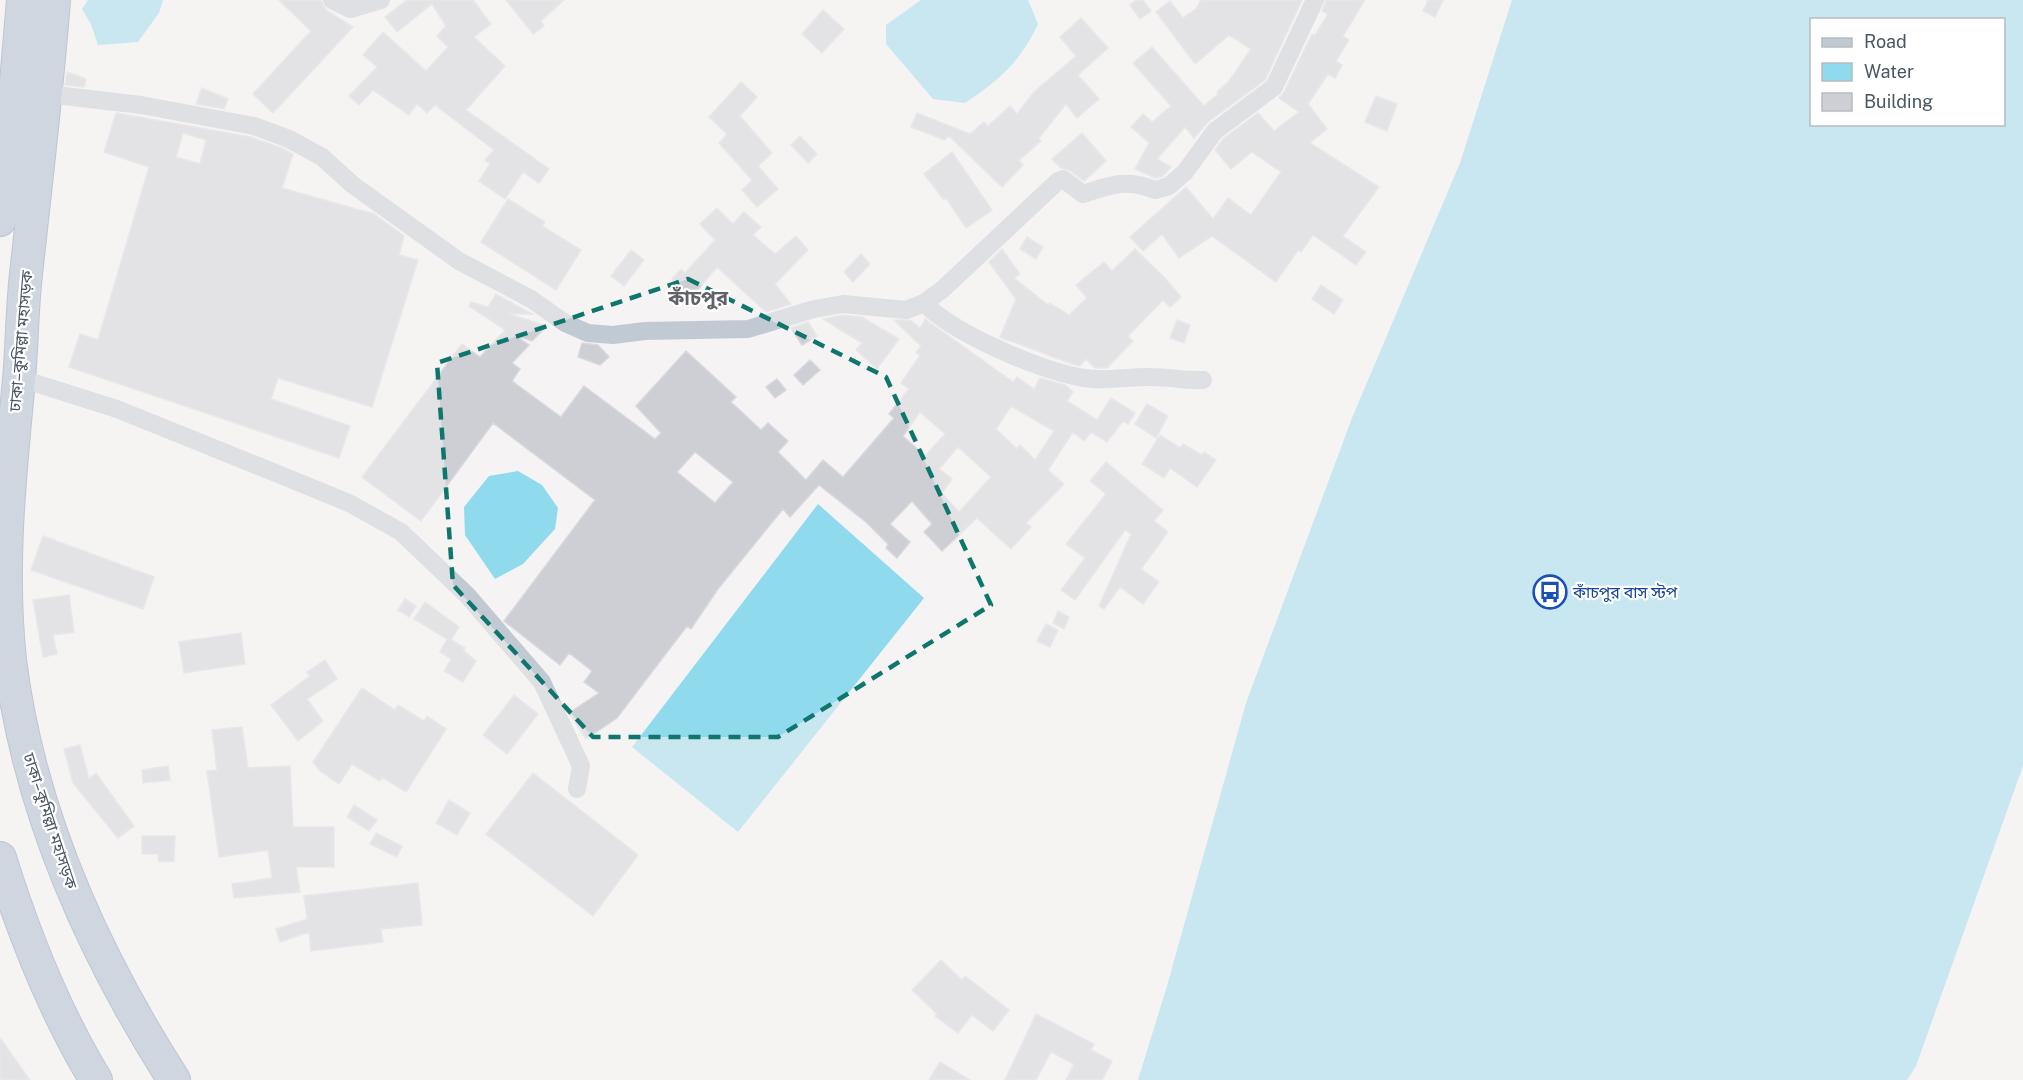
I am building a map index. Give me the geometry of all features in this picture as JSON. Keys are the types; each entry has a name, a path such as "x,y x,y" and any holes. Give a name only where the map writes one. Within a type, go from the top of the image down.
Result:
{"highway":[{"path":"0,220 10,152 23,0"},
{"name":"ঢাকা–কুমিল্লা মহাসড়ক","path":"54,0 47,94 26,276 8,492 5,594 10,660 21,729 40,800 73,892 101,953 167,1069"},
{"path":"0,858 34,957 52,997 96,1080"},
{"path":"0,921 32,1000 73,1080"},
{"path":"167,1069 192,1080"}],"street":[{"path":"332,0 350,9 381,0"},
{"path":"47,94 152,107 254,126 289,139 322,157 353,184 459,261 531,299 564,323 588,333 748,329 814,309 843,304 906,310 924,303 977,259 1058,181 1063,179 1083,194 1112,183 1143,185 1155,190 1169,186 1185,172 1215,131 1274,87 1315,0"},
{"path":"924,303 933,312 961,330 1035,363 1083,378 1121,381 1152,377 1184,381 1203,380"},
{"path":"19,378 117,409 349,503 401,532 467,595 542,682 581,766 577,789"}],"highlighted area":[{"path":"688,279 886,377 991,605 778,737 593,737 453,585 437,363"}],"water":[{"path":"88,0 163,0 159,13 138,42 98,45 91,24 82,9"},
{"path":"921,0 1028,0 1038,24 1016,60 999,78 977,95 965,103 933,99 886,44 886,25"},
{"path":"1512,0 2023,0 2023,766 1916,1066 1907,1080 1138,1080 1167,986 1246,703 1352,418 1460,163"},
{"path":"518,471 542,485 558,508 555,529 523,564 495,579 465,535 464,507 489,476"},
{"path":"818,504 924,598 738,832 632,747"}],"building":[{"path":"279,0 321,0 326,10 353,27 273,113 253,94 311,31"},
{"path":"407,0 473,0 491,24 474,37 505,66 466,110 549,169 539,183 523,172 505,199 479,181 490,164 485,160 494,150 435,105 427,113 417,104 409,115 373,90 359,105 349,96 377,67 363,55 383,32 426,71 448,47 437,36 446,26 432,4 397,32 385,17"},
{"path":"506,0 564,0 541,21 544,26 533,34"},
{"path":"1137,0 1143,0 1151,11 1140,19 1130,5"},
{"path":"1201,0 1302,0 1265,80 1208,122 1194,138 1185,127 1157,159 1171,167 1163,176 1155,178 1135,169 1149,143 1131,127 1143,114 1152,122 1171,106 1133,63 1152,47 1204,106 1229,81 1251,49 1229,35 1195,64 1156,12 1170,1 1183,18 1196,9"},
{"path":"1326,0 1365,0 1343,36 1349,40 1336,61 1342,65 1335,78 1328,74 1308,104 1327,129 1310,143 1379,187 1343,236 1366,252 1356,265 1313,235 1301,252 1298,250 1276,282 1212,236 1179,258 1162,234 1143,251 1130,237 1186,187 1213,219 1228,198 1251,215 1281,172 1252,152 1231,169 1215,150 1223,139 1258,113 1274,131 1299,112 1279,98 1312,34 1315,35 1328,14 1322,11"},
{"path":"1428,0 1443,0 1435,17 1423,11"},
{"path":"823,10 844,29 822,53 802,34"},
{"path":"1081,18 1108,48 1078,75 1099,99 1077,118 1066,104 1039,138 1041,141 1019,160 1023,165 1002,187 949,136 944,140 911,127 917,113 970,134 984,122 988,126 1010,106 1017,114 1034,92 1076,56 1060,37"},
{"path":"67,72 86,79 84,87 65,85"},
{"path":"741,82 757,97 740,116 772,153 758,166 778,189 757,207 742,190 752,180 719,143 727,134 709,117"},
{"path":"202,88 228,99 224,109 196,104"},
{"path":"1376,96 1397,104 1387,131 1365,122"},
{"path":"116,113 251,137 293,154 282,188 374,214 404,236 399,255 418,260 372,407 278,378 271,399 350,426 339,458 69,367 80,334 98,340 149,167 104,152","holes":["183,133 206,140 200,164 176,157"]},
{"path":"1082,133 1106,161 1084,181 1069,170 1061,168 1052,159"},
{"path":"800,136 817,154 808,163 791,145"},
{"path":"952,152 992,210 966,228 946,198 944,200 924,174"},
{"path":"508,199 545,222 542,226 581,250 556,290 481,242"},
{"path":"717,208 733,224 744,212 761,227 753,235 775,254 796,236 808,250 775,284 791,304 766,312 717,267 692,297 672,279 681,269 685,273 715,240 700,224"},
{"path":"1027,237 1043,247 1036,259 1020,249"},
{"path":"1002,249 1020,274 1014,278 1048,305 1050,303 1069,315 1087,298 1076,285 1104,262 1112,271 1135,249 1181,297 1170,307 1163,300 1128,336 1133,341 1107,368 1095,368 1086,359 1080,366 1000,337 1016,299 989,262"},
{"path":"631,250 644,260 624,286 611,276"},
{"path":"861,254 870,264 853,282 844,272"},
{"path":"1321,285 1343,300 1334,314 1312,299"},
{"path":"496,294 532,314 509,314 547,326 532,341 515,335 529,345 512,363 520,369 512,381 561,417 584,386 655,439 661,433 636,406 686,351 736,397 731,402 761,430 768,423 788,441 778,452 806,480 823,460 843,477 894,418 889,414 909,389 901,383 920,355 916,353 921,346 894,320 910,320 920,328 925,319 1013,382 1017,377 1034,389 1040,378 1065,385 1073,392 1067,401 1097,420 1111,398 1135,413 1128,424 1123,421 1107,442 1091,432 1084,441 1073,432 1048,470 1064,484 1026,523 1031,527 1011,549 977,518 942,551 924,532 932,524 912,501 890,524 910,542 897,558 886,548 888,544 866,522 819,485 790,517 783,509 718,589 691,629 687,626 617,718 586,739 569,713 599,693 584,682 592,671 569,653 560,665 504,621 595,500 493,423 421,521 362,477 462,344 480,357 505,330 469,306 471,302 488,307","holes":["1011,406 1054,431 1035,460 1020,445 1017,449 996,429","920,412 945,434 925,456 903,436","958,447 991,477 959,512 942,493 952,479 939,469","695,452 733,482 715,503 677,472"]},
{"path":"843,315 862,317 899,339 877,369 856,350 862,343 823,319"},
{"path":"1177,320 1190,325 1184,343 1170,338"},
{"path":"808,322 817,336 802,345 791,328"},
{"path":"582,343 598,345 609,357 600,365 578,357"},
{"path":"810,360 820,370 803,385 794,375"},
{"path":"777,379 786,390 775,398 766,387"},
{"path":"1147,404 1168,416 1156,438 1135,424"},
{"path":"1160,435 1180,448 1183,444 1202,455 1204,452 1216,460 1197,487 1170,468 1164,478 1142,464"},
{"path":"1106,462 1163,510 1154,521 1168,532 1141,569 1159,582 1143,604 1120,587 1104,609 1099,606 1131,534 1125,530 1075,600 1061,590 1085,558 1066,544 1106,494 1090,481"},
{"path":"43,536 154,577 143,609 31,570"},
{"path":"69,595 74,632 53,635 57,654 43,657 33,600"},
{"path":"405,599 416,606 409,617 398,610"},
{"path":"425,602 459,627 451,640 465,648 463,650 476,661 463,682 444,671 451,659 440,652 447,639 414,619"},
{"path":"1058,611 1069,617 1064,629 1053,623"},
{"path":"1046,624 1058,630 1050,647 1037,641"},
{"path":"241,633 245,664 184,673 179,642"},
{"path":"325,660 337,679 307,699 323,721 298,741 271,705 310,676 307,672"},
{"path":"362,688 395,710 398,705 424,721 427,716 446,729 406,792 382,777 380,781 352,764 339,784 320,771 313,762"},
{"path":"514,695 538,714 507,754 483,735"},
{"path":"242,727 248,768 290,766 293,827 334,827 334,867 296,867 300,892 234,898 232,884 272,878 268,850 219,857 207,771 217,770 212,730"},
{"path":"80,745 89,779 96,773 134,826 118,838 73,783 64,749"},
{"path":"168,766 170,780 143,783 142,770"},
{"path":"533,773 638,855 593,916 486,834"},
{"path":"449,800 470,813 457,835 436,823"},
{"path":"354,805 377,820 369,831 347,817"},
{"path":"376,833 402,846 397,857 370,844"},
{"path":"142,836 175,836 174,861 159,862 158,854 142,854"},
{"path":"418,883 422,925 381,929 383,942 311,951 309,932 280,942 276,929 307,919 304,896"},
{"path":"941,960 962,980 965,976 1009,1010 993,1031 972,1015 958,1033 935,1016 937,1014 912,990"},
{"path":"1036,1014 1094,1044 1091,1050 1112,1061 1102,1080 1066,1080 1074,1064 1051,1052 1036,1080 1005,1080"},
{"path":"0,1038 30,1080 0,1080"},
{"path":"940,1062 970,1080 929,1080"}],"place":[{"name":"কাঁচপুর বাস স্টপ","path":"1550,592"}],"district":[{"name":"কাঁচপুর","path":"698,298"}]}
